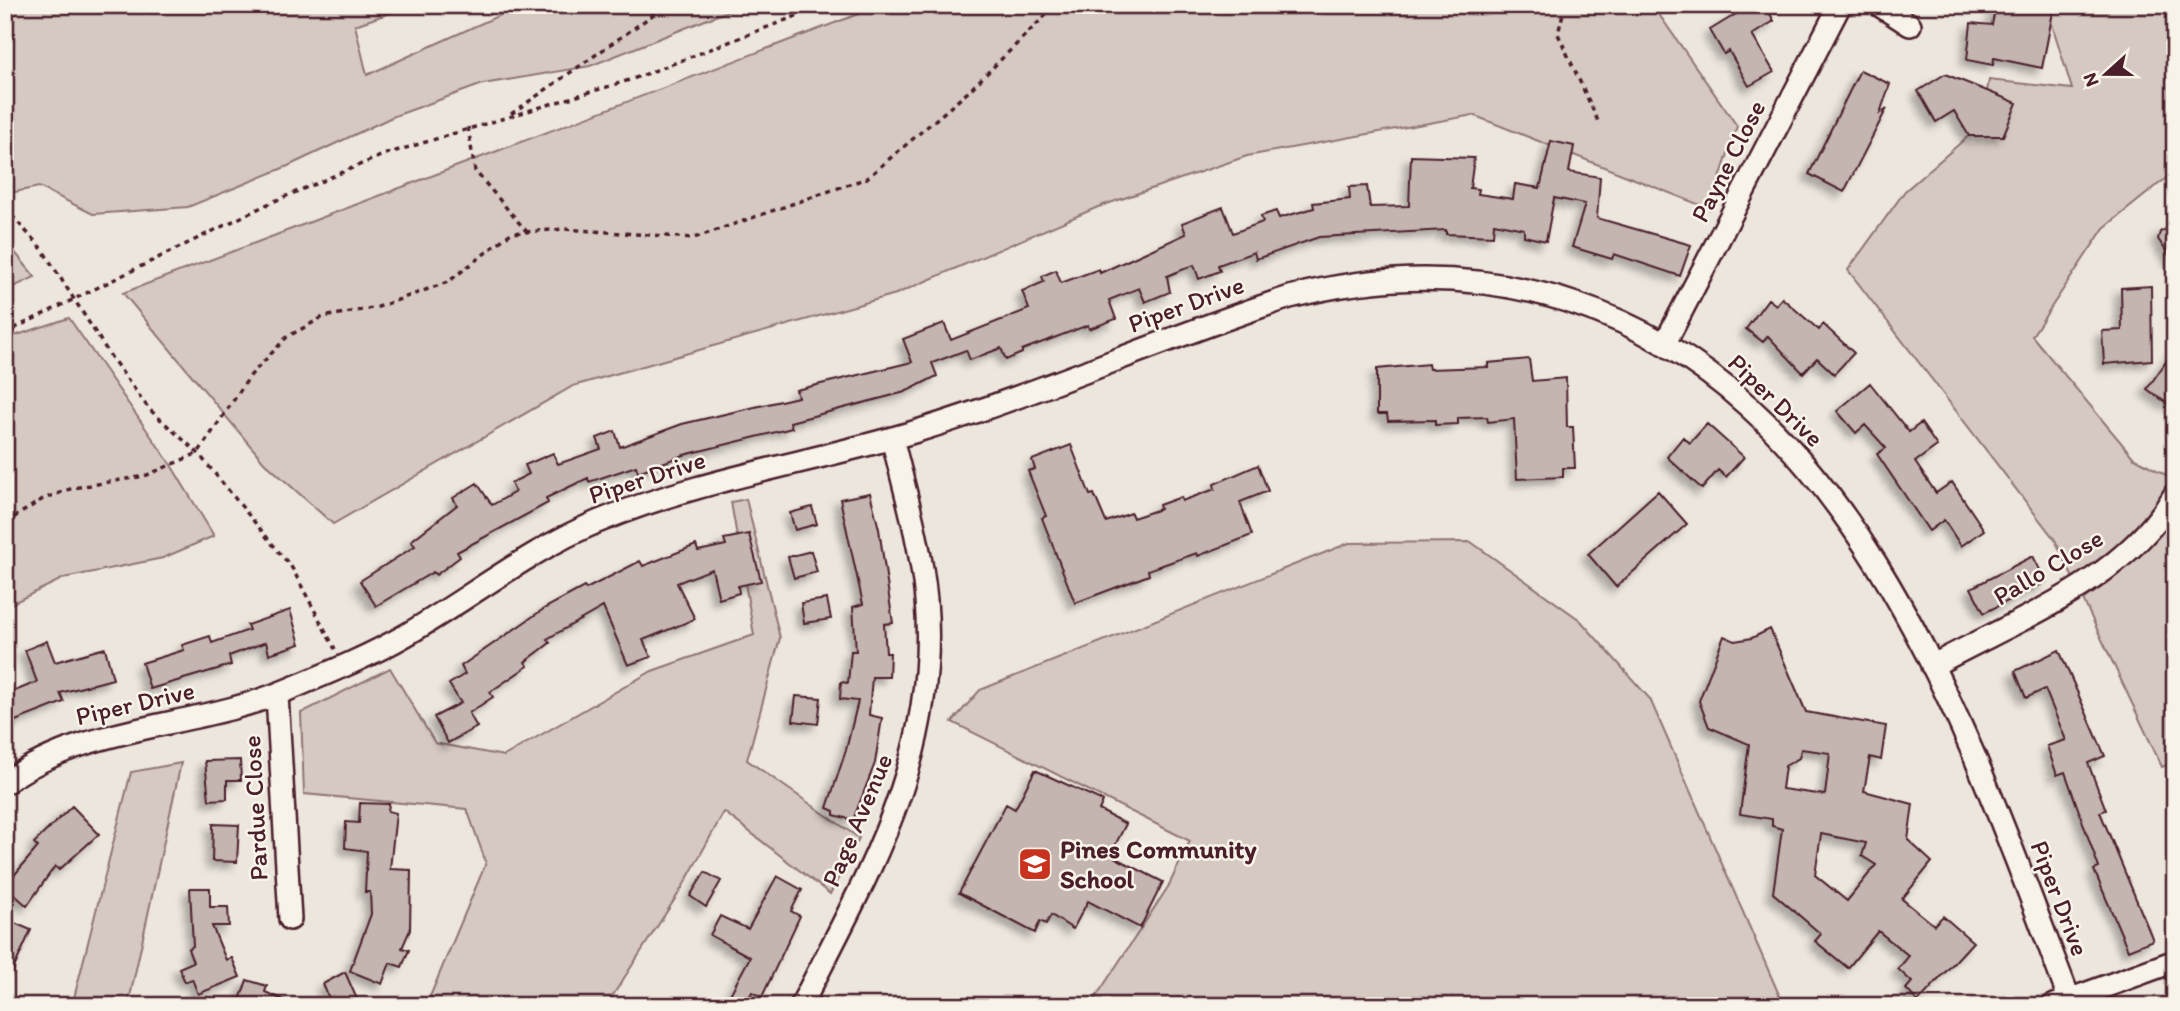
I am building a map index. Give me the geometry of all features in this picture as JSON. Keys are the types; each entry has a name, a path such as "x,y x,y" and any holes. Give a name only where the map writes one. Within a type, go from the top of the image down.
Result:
{"street":[{"name":"Payne Close","path":"1665,343 1840,5"},
{"path":"1879,5 1910,25"},
{"name":"Piper Drive","path":"5,783 30,766 76,746 277,695 344,667 408,634 527,557 595,523 697,487 892,438 964,415 1262,306 1345,284 1437,278 1517,286 1594,309 1665,343 1719,379 1783,440 1816,480 1876,566 1932,666 1984,778 2065,1004"},
{"name":"Page Avenue","path":"801,1006 888,831 921,727 926,679 926,600 919,549 892,438"},
{"name":"Pallo Close","path":"1932,666 2101,574 2151,529 2175,494"},
{"name":"Pardue Close","path":"277,695 290,919"},
{"path":"2065,1004 2175,961"}],"path":[{"path":"508,116 667,5"},
{"path":"5,333 76,301 270,203 383,155 633,79 825,5"},
{"path":"5,523 43,499 73,488 145,476 198,453 250,376 287,337 323,317 378,307 448,282 511,233 564,229 694,238 867,178 968,92 1056,5"},
{"path":"1206,5 1264,8 1341,5"},
{"path":"1565,5 1558,34 1598,121"},
{"path":"468,127 475,171 527,232"},
{"path":"5,208 43,249 111,357 149,408 198,453 292,568 344,667"}],"shaded area":[{"path":"5,5 413,5 355,25 367,75 522,5 743,5 590,66 483,84 392,117 288,166 188,207 93,214 39,187 5,194"},
{"path":"882,5 1659,5 1658,13 1737,126 1710,209 1473,115 1247,156 1098,207 896,294 573,386 333,524 264,462 123,293"},
{"path":"2046,5 2175,5 2175,171 2104,228 2032,336 2133,457 2175,480 2175,762 2162,767 2055,540 1848,270 1905,191 1981,125 1989,80 2072,89"},
{"path":"5,240 35,277 5,291"},
{"path":"69,318 171,465 214,536 163,558 64,578 5,607 5,339"},
{"path":"746,499 780,638 747,760 859,838 830,894 724,812 682,888 606,1006 426,1006 486,863 467,809 304,794 301,713 390,668 435,743 504,756 652,671 754,635 731,502"},
{"path":"1471,542 1580,620 1650,699 1784,1006 1090,1006 1168,887 1190,841 952,722 980,690 1349,543"},
{"path":"181,763 128,1006 72,1006 131,772"}],"building":[{"path":"1751,5 1765,5 1774,21 1752,35 1774,72 1749,86 1729,51 1724,54 1710,30"},
{"path":"1996,5 2053,12 2042,68 1994,58 1993,65 1967,60 1971,23 1992,25"},
{"path":"1860,70 1890,84 1880,113 1887,108 1844,192 1809,174"},
{"path":"1945,74 2017,103 2003,136 1969,136 1954,111 1936,122 1918,91"},
{"path":"1551,141 1574,146 1569,172 1600,177 1597,218 1691,245 1680,276 1614,254 1612,259 1572,247 1585,204 1554,198 1546,241 1524,236 1524,229 1494,223 1493,236 1446,234 1446,230 1319,237 1256,259 1254,252 1218,265 1220,271 1199,279 1194,265 1167,276 1170,292 1145,302 1139,288 1109,300 1116,319 1089,329 1088,325 1022,350 1022,353 1006,360 1001,348 970,360 966,350 932,363 937,376 905,392 790,422 792,428 684,455 638,472 636,466 589,482 588,478 546,498 548,503 457,552 460,557 436,575 433,572 376,606 360,581 415,546 411,541 457,505 453,498 477,483 492,505 515,492 511,483 529,474 525,465 553,453 558,464 601,449 597,438 615,431 620,447 682,424 798,397 796,390 912,362 903,339 944,323 951,340 1029,309 1022,291 1044,282 1042,276 1056,270 1061,283 1099,269 1100,273 1186,234 1182,223 1223,207 1233,233 1263,222 1261,216 1276,211 1279,218 1314,208 1313,203 1350,199 1349,187 1367,186 1370,207 1409,206 1411,156 1474,158 1470,188 1479,189 1478,194 1513,199 1515,184 1540,188"},
{"path":"2175,225 2175,264 2158,239 2160,232"},
{"path":"2151,286 2152,360 2104,364 2102,331 2122,330 2121,288"},
{"path":"1782,298 1819,330 1823,324 1854,353 1834,374 1817,358 1803,373 1768,336 1763,342 1746,329 1768,299 1776,305"},
{"path":"2175,349 2175,394 2168,404 2147,389"},
{"path":"1529,359 1532,381 1566,378 1567,427 1573,427 1575,468 1563,468 1563,477 1517,479 1514,419 1488,422 1487,417 1458,418 1458,424 1435,425 1435,420 1388,421 1387,414 1377,414 1377,369 1428,364 1429,369 1488,367 1488,363"},
{"path":"1870,383 1909,432 1921,423 1937,446 1915,462 1936,493 1952,482 1984,530 1961,546 1944,520 1929,531 1877,454 1886,448 1865,425 1856,433 1837,411"},
{"path":"1707,424 1744,457 1726,477 1718,470 1702,489 1667,457 1683,437 1690,443"},
{"path":"1071,445 1090,495 1094,494 1106,522 1131,513 1133,518 1160,509 1159,505 1181,497 1182,501 1215,489 1214,484 1258,465 1268,491 1240,502 1252,535 1198,556 1197,553 1148,570 1149,575 1075,603 1042,518 1046,516 1028,471 1035,469 1032,460"},
{"path":"1658,491 1687,524 1616,587 1588,554"},
{"path":"870,493 879,529 893,623 884,624 886,653 890,653 889,677 872,677 869,715 882,718 875,763 853,820 834,815 834,811 827,808 846,750 858,701 840,699 841,682 848,683 851,651 856,651 853,607 863,604 840,499"},
{"path":"812,507 817,524 795,530 790,513"},
{"path":"749,534 761,581 738,586 739,593 719,599 712,569 677,583 695,619 643,640 651,657 628,665 603,607 547,639 550,643 525,662 528,666 490,692 493,697 469,713 477,727 448,743 434,717 461,703 449,684 465,674 461,666 545,608 640,561 643,566 696,545 698,551 726,545 724,539"},
{"path":"811,551 817,572 794,578 788,557"},
{"path":"2033,556 2046,582 1984,613 1971,588"},
{"path":"827,599 831,619 804,623 801,603"},
{"path":"290,610 300,644 269,654 266,642 229,656 231,665 150,689 142,663 184,650 182,645 210,636 212,643 249,630 247,625"},
{"path":"1770,629 1806,712 1886,726 1881,760 1870,757 1864,791 1913,804 1908,840 1932,862 1902,899 1934,925 1943,916 1973,942 1918,1002 1906,989 1912,982 1898,969 1909,956 1878,931 1848,968 1815,941 1821,934 1773,893 1782,829 1772,826 1772,819 1740,814 1749,744 1709,727 1699,701 1724,636 1735,641 1752,638","holes":["1801,749 1830,753 1825,795 1782,789 1785,766 1799,758","1821,834 1866,843 1862,856 1876,865 1847,901 1815,875"]},
{"path":"47,641 55,662 105,648 113,679 60,693 64,702 5,725 5,695 37,682 25,650"},
{"path":"2059,650 2105,756 2088,763 2106,810 2100,812 2153,940 2128,950 2094,870 2099,868 2065,772 2057,775 2047,746 2066,740 2045,689 2026,698 2015,671"},
{"path":"796,696 821,698 818,724 793,721"},
{"path":"240,760 241,780 227,780 227,799 209,800 205,761"},
{"path":"1035,770 1103,801 1099,810 1126,824 1110,855 1163,882 1140,928 1088,901 1073,929 1051,915 1046,924 1040,921 1035,933 959,893 1006,804 1015,809"},
{"path":"360,803 389,804 388,811 396,813 390,869 411,870 410,930 402,948 409,950 402,967 390,963 382,984 350,971 371,914 370,892 365,892 367,851 345,848 346,822 359,823"},
{"path":"72,806 99,834 59,870 55,866 27,906 5,886 38,847 34,843"},
{"path":"213,824 239,825 237,862 212,861"},
{"path":"705,872 721,881 706,907 690,896"},
{"path":"777,876 802,890 791,911 800,916 762,997 752,992 744,1006 724,1006 750,957 710,935 720,916 748,929"},
{"path":"190,888 210,888 210,907 228,907 229,926 212,926 226,960 232,958 240,977 198,994 192,979 185,982 179,968 193,962 188,949 193,946"},
{"path":"12,922 31,930 5,988 5,937"},
{"path":"345,972 360,1006 332,1006 323,984"},
{"path":"247,980 267,986 265,992 297,1006 238,1006"}],"place":[{"name":"Pines Community School","path":"1035,864"}]}
